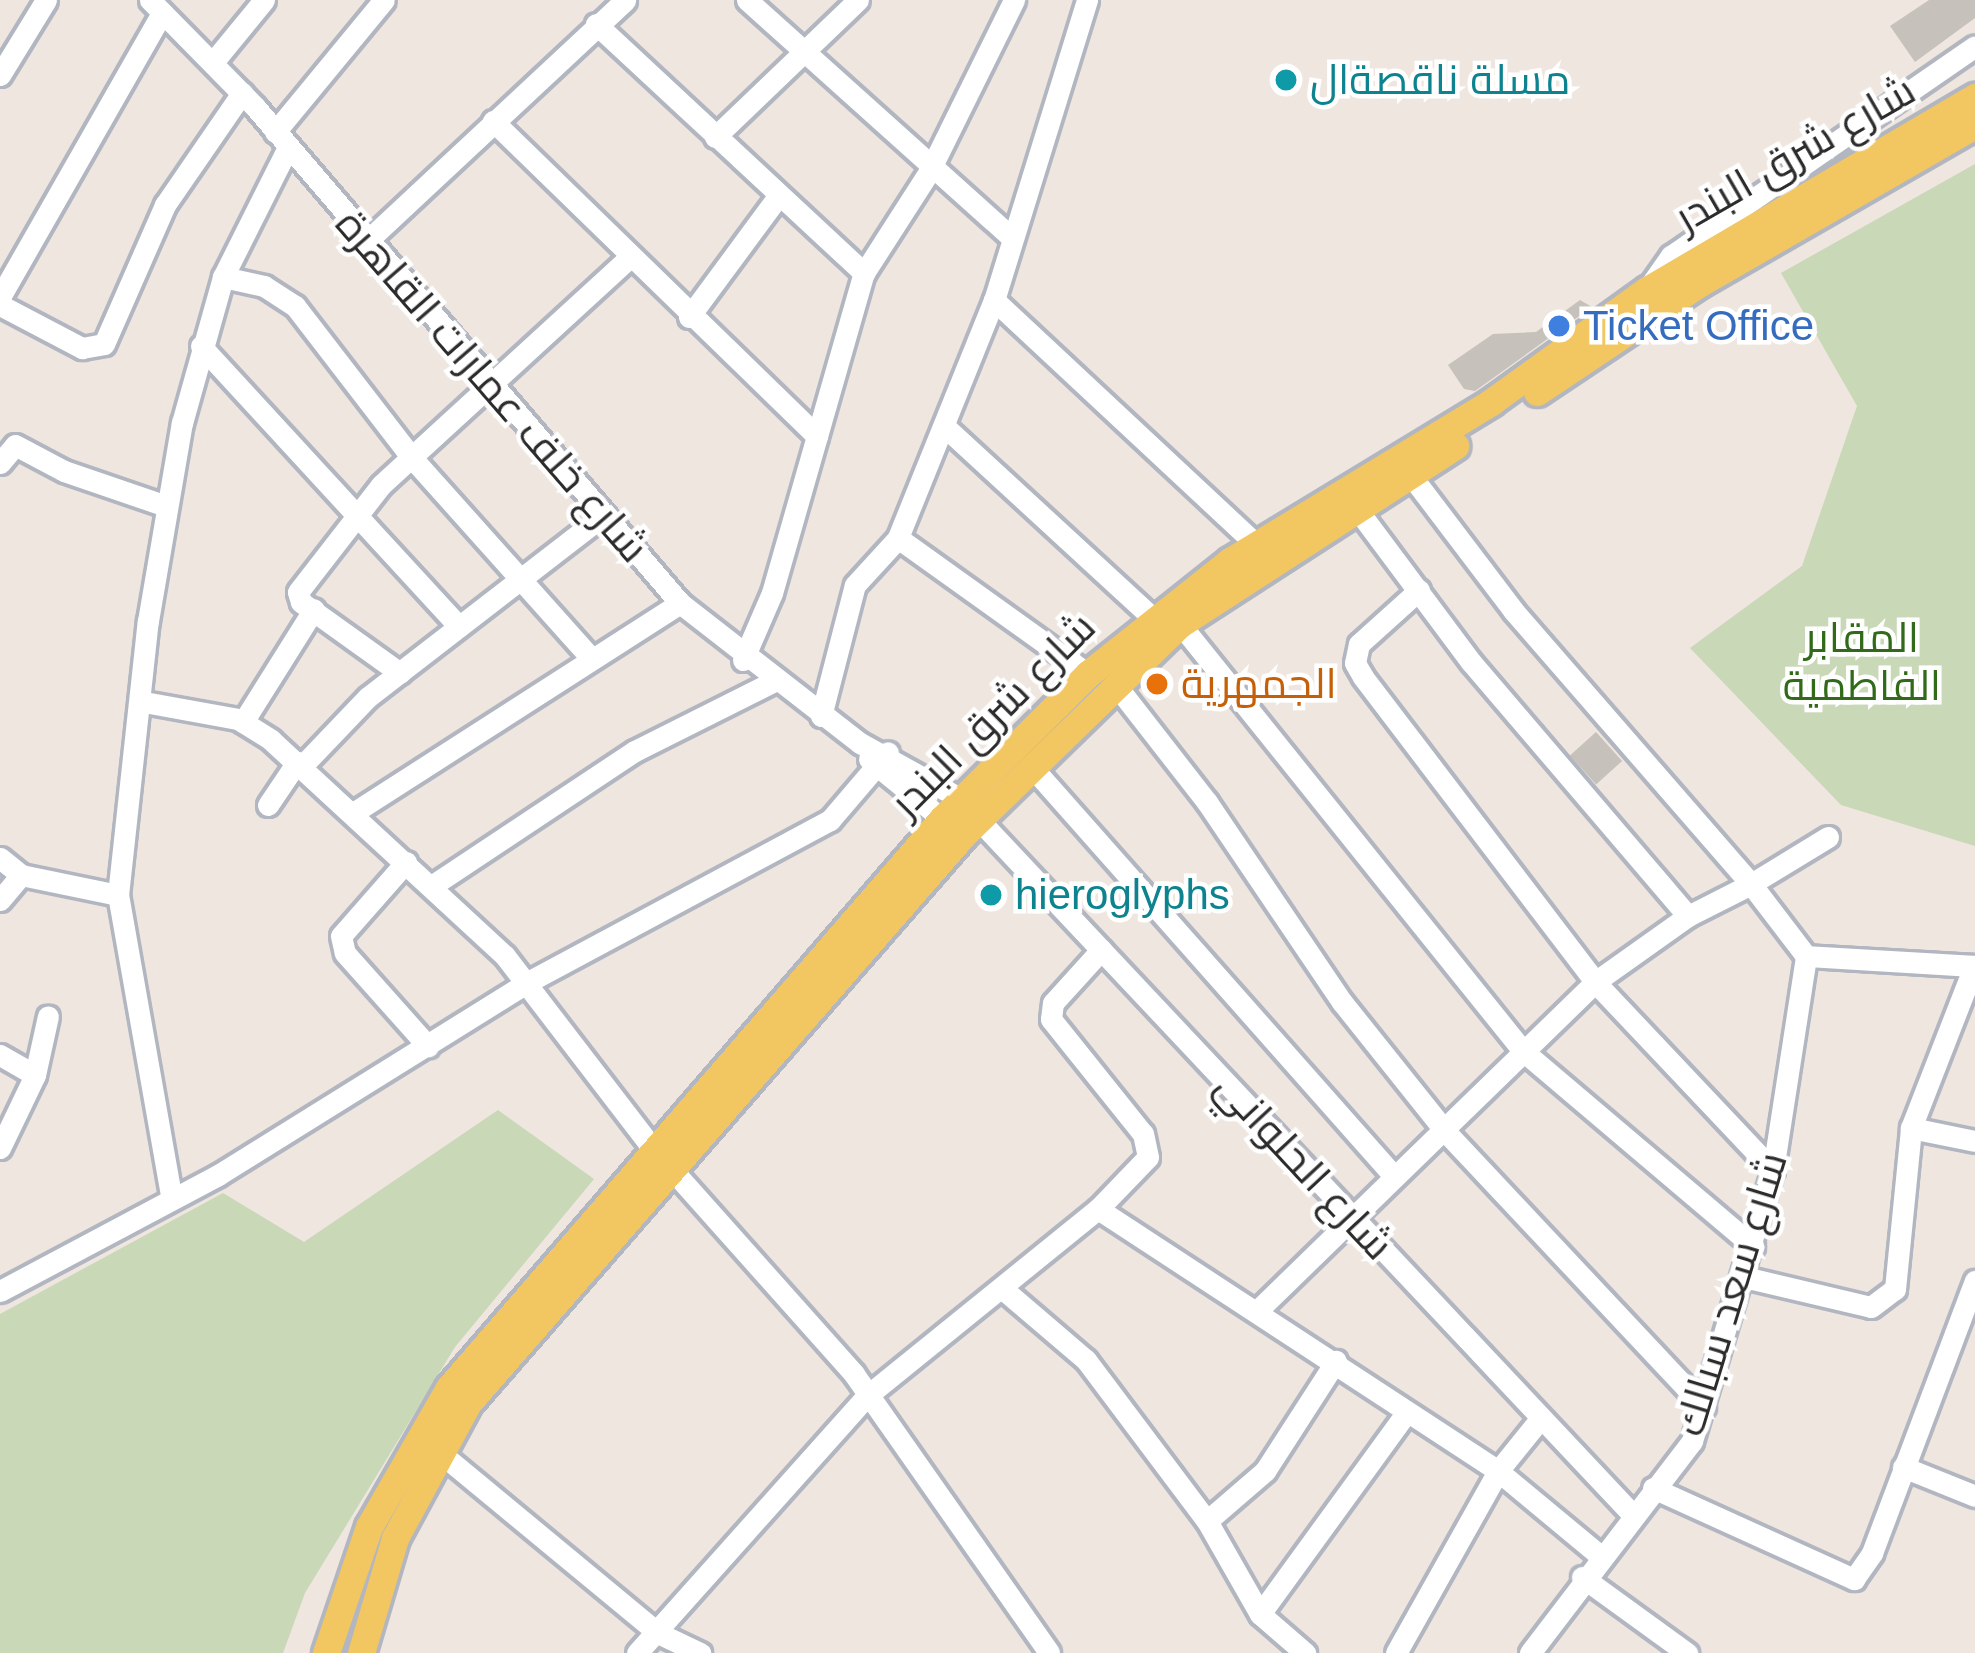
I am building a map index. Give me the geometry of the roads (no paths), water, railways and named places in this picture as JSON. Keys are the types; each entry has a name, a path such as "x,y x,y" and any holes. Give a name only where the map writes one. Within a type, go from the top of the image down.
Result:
{"main road":[{"name":"شارع شرق البندر","path":"326,1653 369,1527 419,1432 651,1145 1101,679 1166,621 1266,553 1975,97"},
{"name":"شارع شرق البندر","path":"1614,328 1647,290 1695,274 1975,124"},
{"name":"شارع شرق البندر","path":"361,1653 376,1584 438,1450 468,1403 966,817 1031,766 1101,679"}],"street":[{"path":"0,75 46,0"},
{"path":"214,61 264,0"},
{"path":"172,1195 118,895 166,506 201,346 223,277 282,139 384,0"},
{"path":"367,241 625,0"},
{"path":"747,0 798,52 1012,238"},
{"path":"715,137 798,52 858,0"},
{"path":"743,660 817,436 864,273 930,170 1014,0"},
{"path":"821,716 855,585 898,538 994,300 1087,0"},
{"path":"160,4 0,301 82,348 104,344 165,205 242,93"},
{"name":"شارع خلف عمارات القاهرة","path":"160,4 282,139 600,518 680,604 772,682 966,817"},
{"path":"596,24 864,273"},
{"path":"1647,290 1671,256 1975,46"},
{"path":"493,121 628,259 817,436"},
{"path":"689,317 779,195"},
{"path":"400,673 298,592 355,516 628,259"},
{"path":"223,277 264,286 295,306 413,459 592,659"},
{"path":"994,300 1266,553"},
{"path":"201,346 458,627"},
{"path":"944,426 1166,621 1523,1051 1753,1246"},
{"path":"5,447 166,506"},
{"path":"1405,467 1513,610 1751,884 1806,956 1975,966 1911,1127 1898,1274 1886,1301 1871,1306 1744,1277"},
{"path":"1351,501 1688,916"},
{"path":"268,805 299,764 400,673 600,518"},
{"path":"898,538 1101,679 1207,802 1342,1002 1444,1130 1704,1407"},
{"path":"1419,590 1368,633 1355,663 1595,982 1773,1170"},
{"path":"353,813 680,604"},
{"path":"243,722 314,609"},
{"path":"433,885 635,752 772,682"},
{"path":"144,702 243,722 299,764 433,885 526,983 651,1145 868,1395 1049,1653"},
{"path":"0,1291 172,1195 218,1175 526,983 830,820 882,760"},
{"path":"1031,766 1393,1175"},
{"name":"شارع الحلواني","path":"966,817 1101,950 1630,1513"},
{"path":"1258,1310 1349,1214 1444,1130 1595,982 1688,916 1828,837"},
{"path":"0,858 21,875 118,895"},
{"path":"406,862 341,936 345,953 428,1046"},
{"path":"0,900 21,875"},
{"path":"637,1653 670,1644 868,1395 1004,1290 1098,1209 1148,1157 1143,1135 1051,1019 1053,1003 1101,950"},
{"name":"شارع سعد سبالك","path":"1530,1653 1630,1513 1692,1442 1773,1170 1806,956"},
{"path":"0,1148 35,1075 48,1016"},
{"path":"0,1055 35,1075"},
{"path":"1911,1127 1975,1141"},
{"path":"1098,1209 1498,1471 1599,1556"},
{"path":"1654,1488 1854,1579 1975,1281"},
{"path":"1004,1290 1086,1360 1207,1521 1260,1614 1305,1653"},
{"path":"1207,1521 1265,1471 1336,1361"},
{"path":"1260,1614 1406,1414"},
{"path":"1396,1653 1498,1471 1540,1419"},
{"path":"438,1450 670,1644 700,1653"},
{"path":"1903,1467 1975,1496"},
{"path":"1582,1576 1687,1653"}],"place":[{"name":"مسلة ناقصةال","path":"1286,80"},
{"name":"Ticket Office","path":"1559,326"},
{"name":"الجمهرية","path":"1157,684"},
{"name":"hieroglyphs","path":"991,895"}],"park label":[{"name":"المقابر الفاطمية","path":"1862,662"}]}
